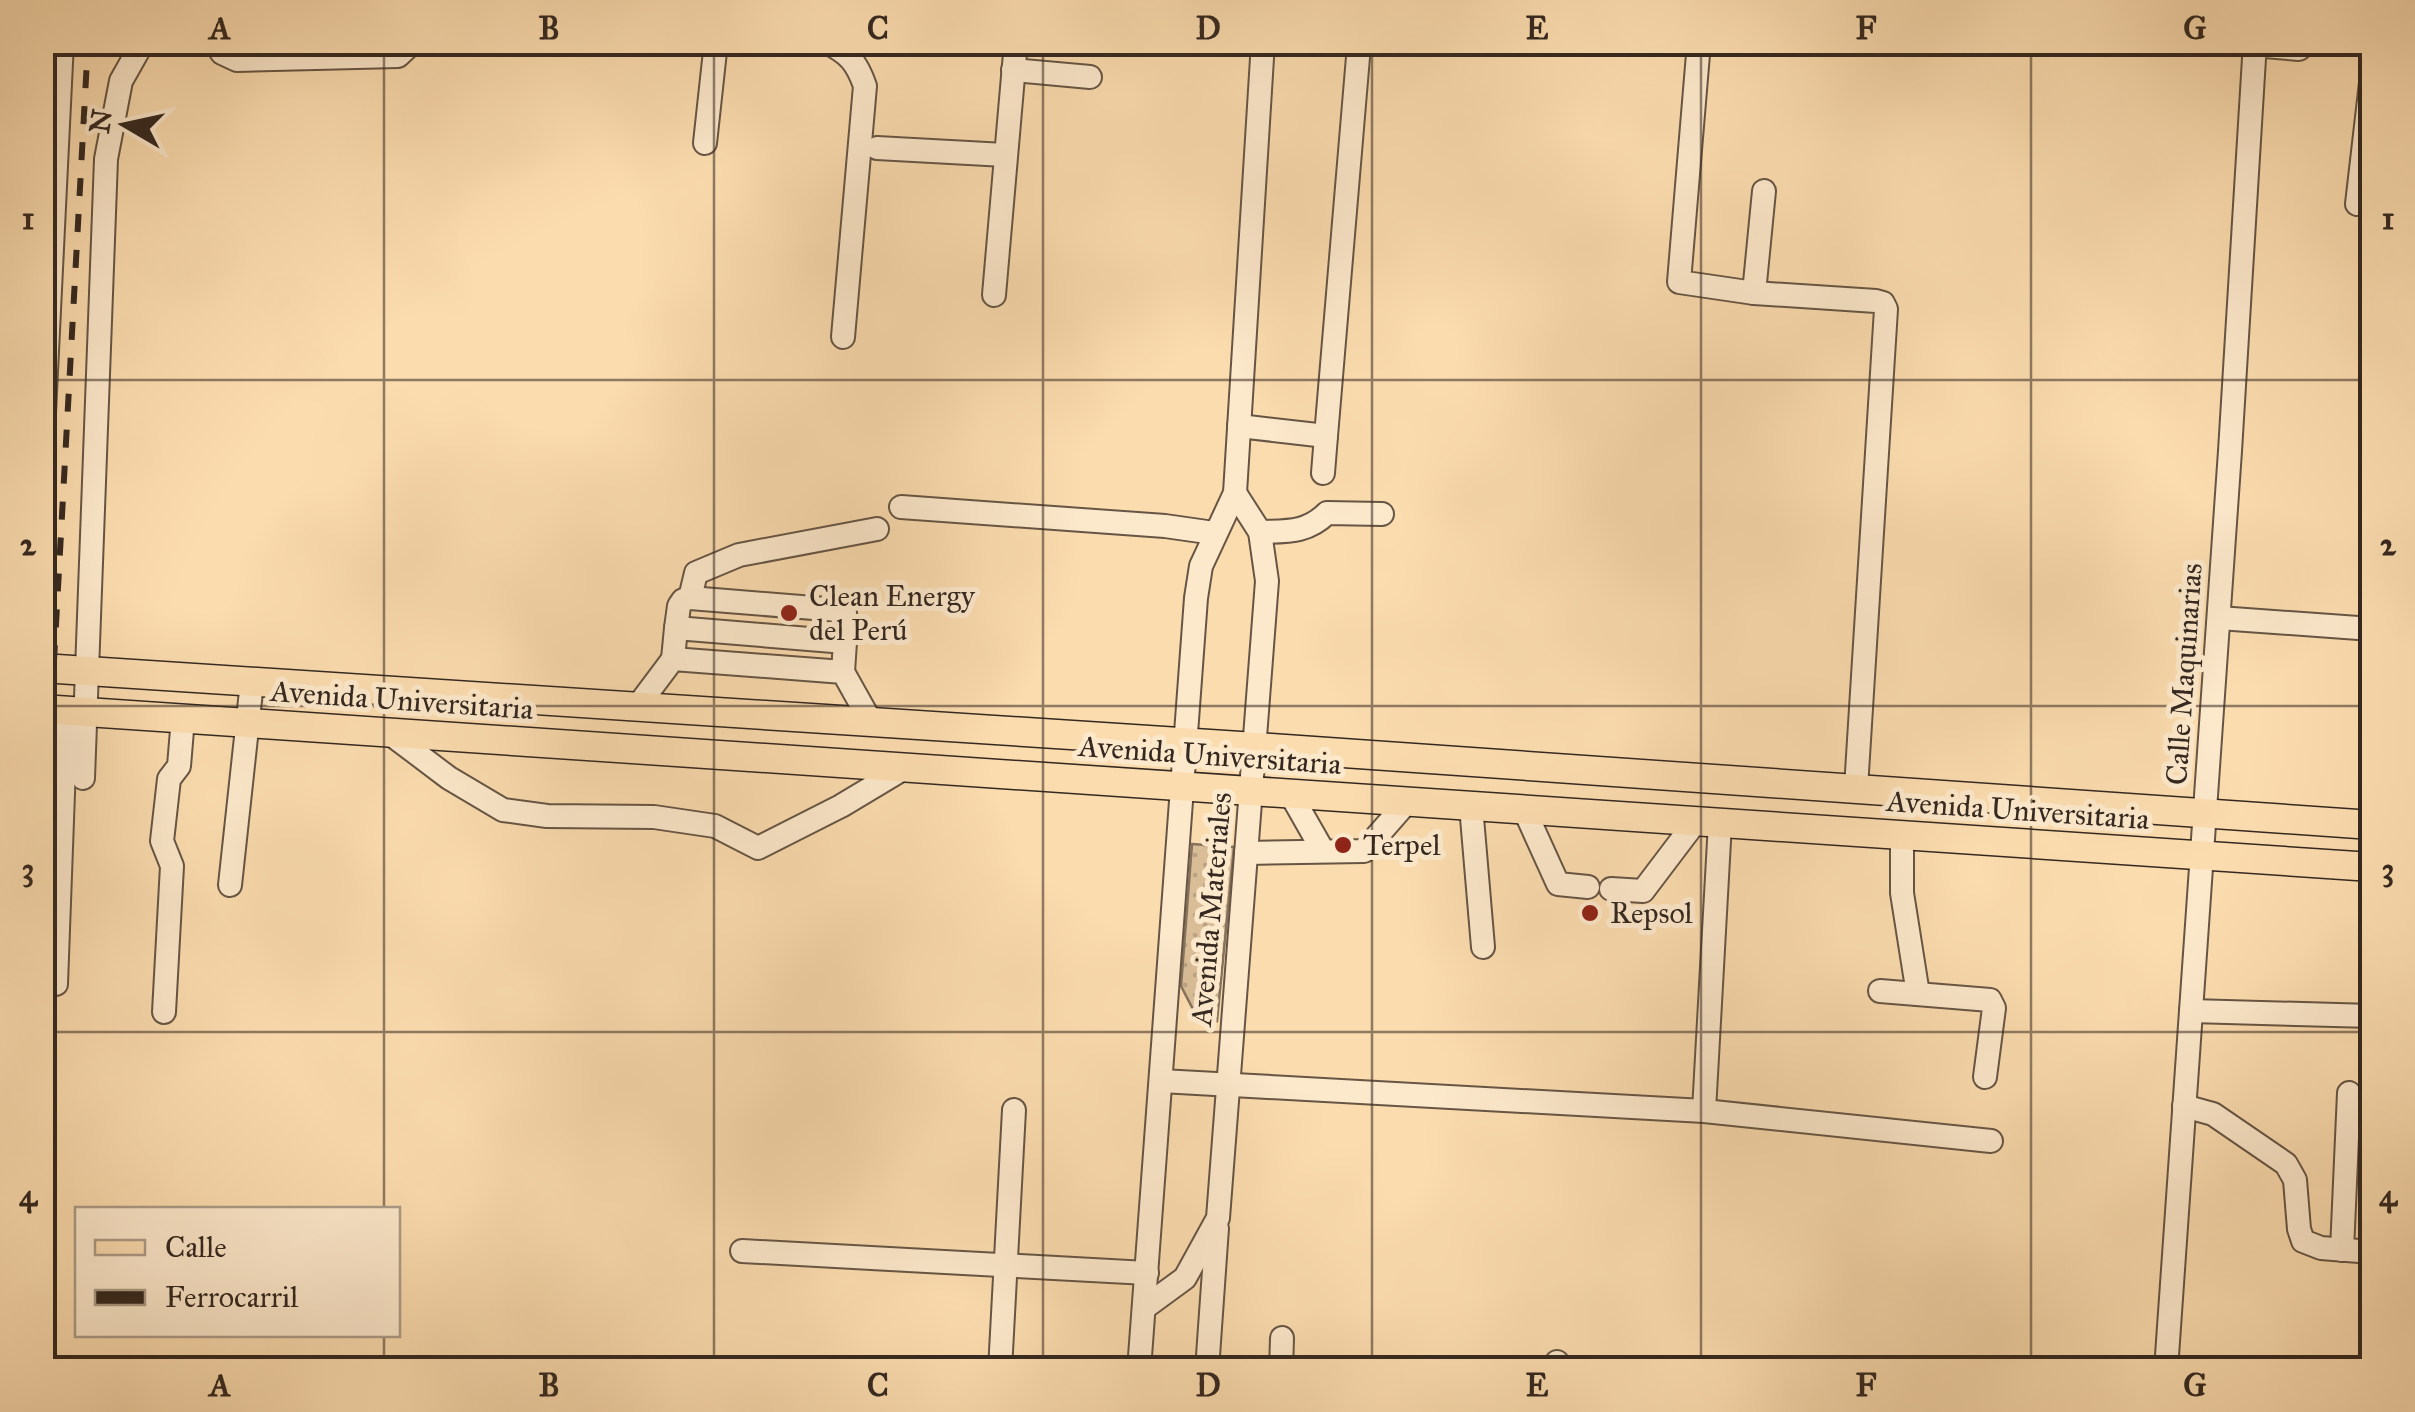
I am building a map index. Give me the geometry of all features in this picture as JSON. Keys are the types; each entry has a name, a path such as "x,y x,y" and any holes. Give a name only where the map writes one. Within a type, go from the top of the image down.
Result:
{"main road":[{"name":"Avenida Universitaria","path":"42,668 2372,825"},
{"name":"Avenida Universitaria","path":"64,710 2372,867"},
{"path":"867,764 871,722"},
{"path":"1863,789 1867,832"}],"street":[{"path":"42,454 62,42"},
{"path":"56,984 64,710 86,671 106,159 121,81 143,42"},
{"path":"215,42 222,53 237,60 398,56 413,42"},
{"path":"705,143 716,42"},
{"path":"826,42 846,51 857,64 864,86 842,337"},
{"path":"994,295 1016,42"},
{"name":"Avenida Materiales","path":"1139,1370 1196,598 1201,566 1235,493 1264,42"},
{"path":"1699,42 1678,277 1685,285 1876,301 1886,309 1863,789"},
{"path":"2216,42 2299,48 2307,42"},
{"name":"Calle Maquinarias","path":"2166,1370 2255,44"},
{"path":"1323,473 1358,57"},
{"path":"1013,70 1090,77"},
{"path":"2357,204 2372,74"},
{"path":"877,148 1005,155"},
{"path":"1754,293 1764,191"},
{"path":"1239,426 1326,436"},
{"name":"Avenida Materiales","path":"1144,1308 1185,1278 1218,1218 1267,581 1260,532 1235,493"},
{"path":"901,507 1214,533"},
{"path":"1260,532 1300,531 1327,513 1382,514"},
{"path":"637,707 673,659 679,606 690,598 696,573 739,554 877,529"},
{"path":"690,598 845,613 843,672 871,722"},
{"path":"2218,618 2372,629"},
{"path":"676,628 846,642"},
{"path":"673,659 843,672"},
{"path":"230,885 252,682"},
{"path":"64,710 83,778"},
{"path":"164,1012 172,866 162,842 169,779 179,766 183,718"},
{"path":"388,732 449,778 503,810 547,816 654,817 714,826 758,848 842,806 906,767"},
{"path":"1290,794 1323,851"},
{"path":"1246,853 1364,851 1408,802"},
{"path":"1472,806 1483,947"},
{"path":"1524,809 1558,884 1642,891 1709,822"},
{"path":"1704,1111 1709,822"},
{"path":"1902,835 1902,893 1918,994"},
{"path":"1880,990 1994,1003 1986,1077"},
{"path":"2191,1011 2372,1016"},
{"path":"1161,1081 1704,1111 1991,1141"},
{"path":"2342,1250 2349,1093"},
{"path":"2184,1106 2213,1114 2286,1164 2296,1180 2303,1241 2321,1248 2372,1252"},
{"path":"1000,1370 1014,1110"},
{"path":"1207,1370 1218,1218"},
{"path":"742,1250 1146,1273"},
{"path":"1281,1370 1282,1338"}],"shaded area":[{"path":"1192,844 1234,847 1217,1021 1198,1019 1181,986"}],"railway":[{"path":"42,879 88,42"}],"place":[{"name":"Clean Energy del Perú","path":"789,613"},
{"name":"Terpel","path":"1343,845"},
{"name":"Repsol","path":"1590,913"}]}
